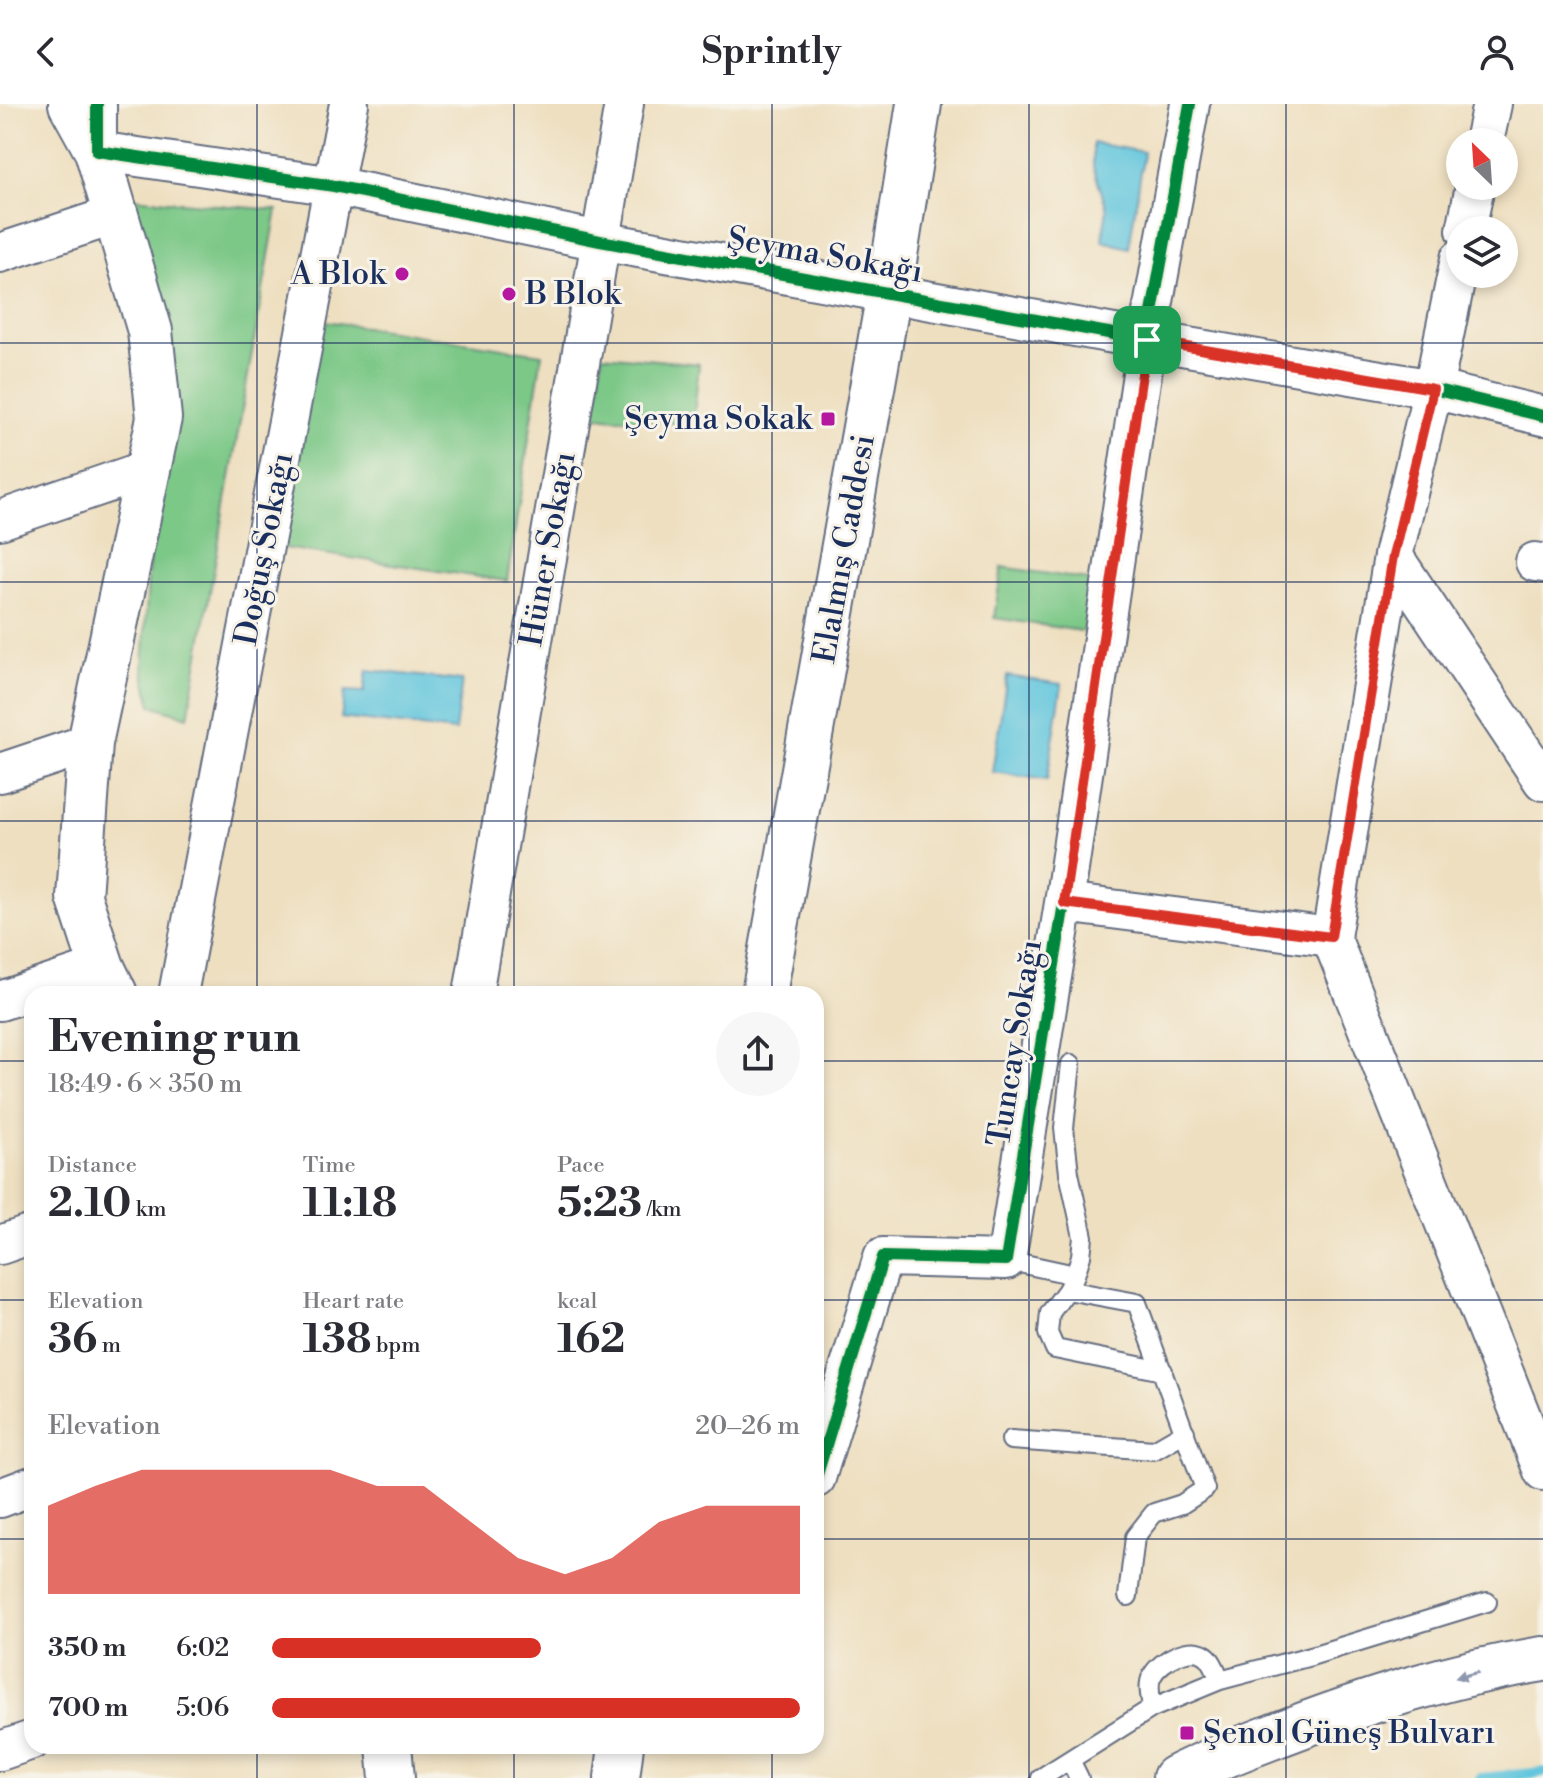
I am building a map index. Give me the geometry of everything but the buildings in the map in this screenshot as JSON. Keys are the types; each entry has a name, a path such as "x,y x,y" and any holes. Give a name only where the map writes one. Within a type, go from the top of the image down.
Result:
{"street":[{"path":"71,104 97,151 150,331 159,418 90,743 79,897 108,981 81,986"},
{"path":"97,104 97,151"},
{"name":"Doğuş Sokağı","path":"180,986 349,104"},
{"name":"Hüner Sokağı","path":"474,986 624,104"},
{"name":"Elalmış Caddesi","path":"765,986 889,293 919,104"},
{"name":"Tuncay Sokağı","path":"1006,1260 1064,903 1147,340 1190,104"},
{"path":"1487,128 1492,104"},
{"name":"Şeyma Sokağı","path":"97,151 334,186 600,241 1433,389 1543,416"},
{"path":"0,253 115,215"},
{"path":"1454,288 1393,556 1331,937 1543,1471"},
{"path":"0,520 149,469"},
{"path":"1393,556 1543,781"},
{"path":"0,773 90,743"},
{"path":"1064,903 1331,937"},
{"path":"0,1001 24,997"},
{"path":"0,1245 24,1237"},
{"path":"824,1452 883,1257 1006,1260"},
{"path":"0,1498 24,1489"},
{"path":"1175,1778 1307,1723 1379,1699 1507,1665 1543,1659"},
{"path":"1241,1778 1337,1741 1489,1699 1543,1689"},
{"path":"0,1751 24,1743"},
{"path":"390,1754 392,1778"},
{"path":"617,1778 620,1754"}],"lane":[{"path":"1071,1064 1064,1128 1069,1173 1083,1237 1081,1256 1071,1282 1050,1313 1048,1333 1055,1349 1163,1371"},
{"path":"1006,1260 1137,1303 1163,1371 1205,1489 1182,1504 1154,1513 1135,1537 1128,1596"},
{"path":"1011,1440 1154,1450 1185,1432"},
{"path":"1041,1778 1152,1708 1220,1680 1311,1656 1487,1602"},
{"path":"1152,1708 1151,1677 1169,1660 1180,1655 1204,1654 1210,1658 1220,1680"},
{"path":"1070,1760 1079,1778"}],"green space":[{"path":"119,197 277,210 188,717 151,705 143,668 151,523"},
{"path":"312,319 542,354 507,581 277,547"},
{"path":"602,355 699,364 693,425 595,416"},
{"path":"1002,567 1096,581 1088,632 994,618"}],"water":[{"path":"1093,143 1144,152 1129,248 1102,241 1107,209 1093,166"},
{"path":"367,670 462,681 455,731 341,718 345,691 364,692"},
{"path":"1007,676 1062,684 1047,780 992,772"}],"waterway":[{"path":"1480,1778 1543,1772"}],"cycle path":[{"path":"97,104 97,151 334,186 600,241 1433,389 1543,416"},
{"path":"824,1452 883,1257 1006,1260 1064,903 1147,340 1190,104"}],"place":[{"name":"A Blok","path":"402,274"},
{"name":"B Blok","path":"509,294"},
{"name":"Şeyma Sokak","path":"828,419"},
{"name":"Şenol Güneş Bulvarı","path":"1187,1733"}],"route":[{"path":"1147,340 1433,389 1393,556 1331,937 1064,903 1147,340"}]}
